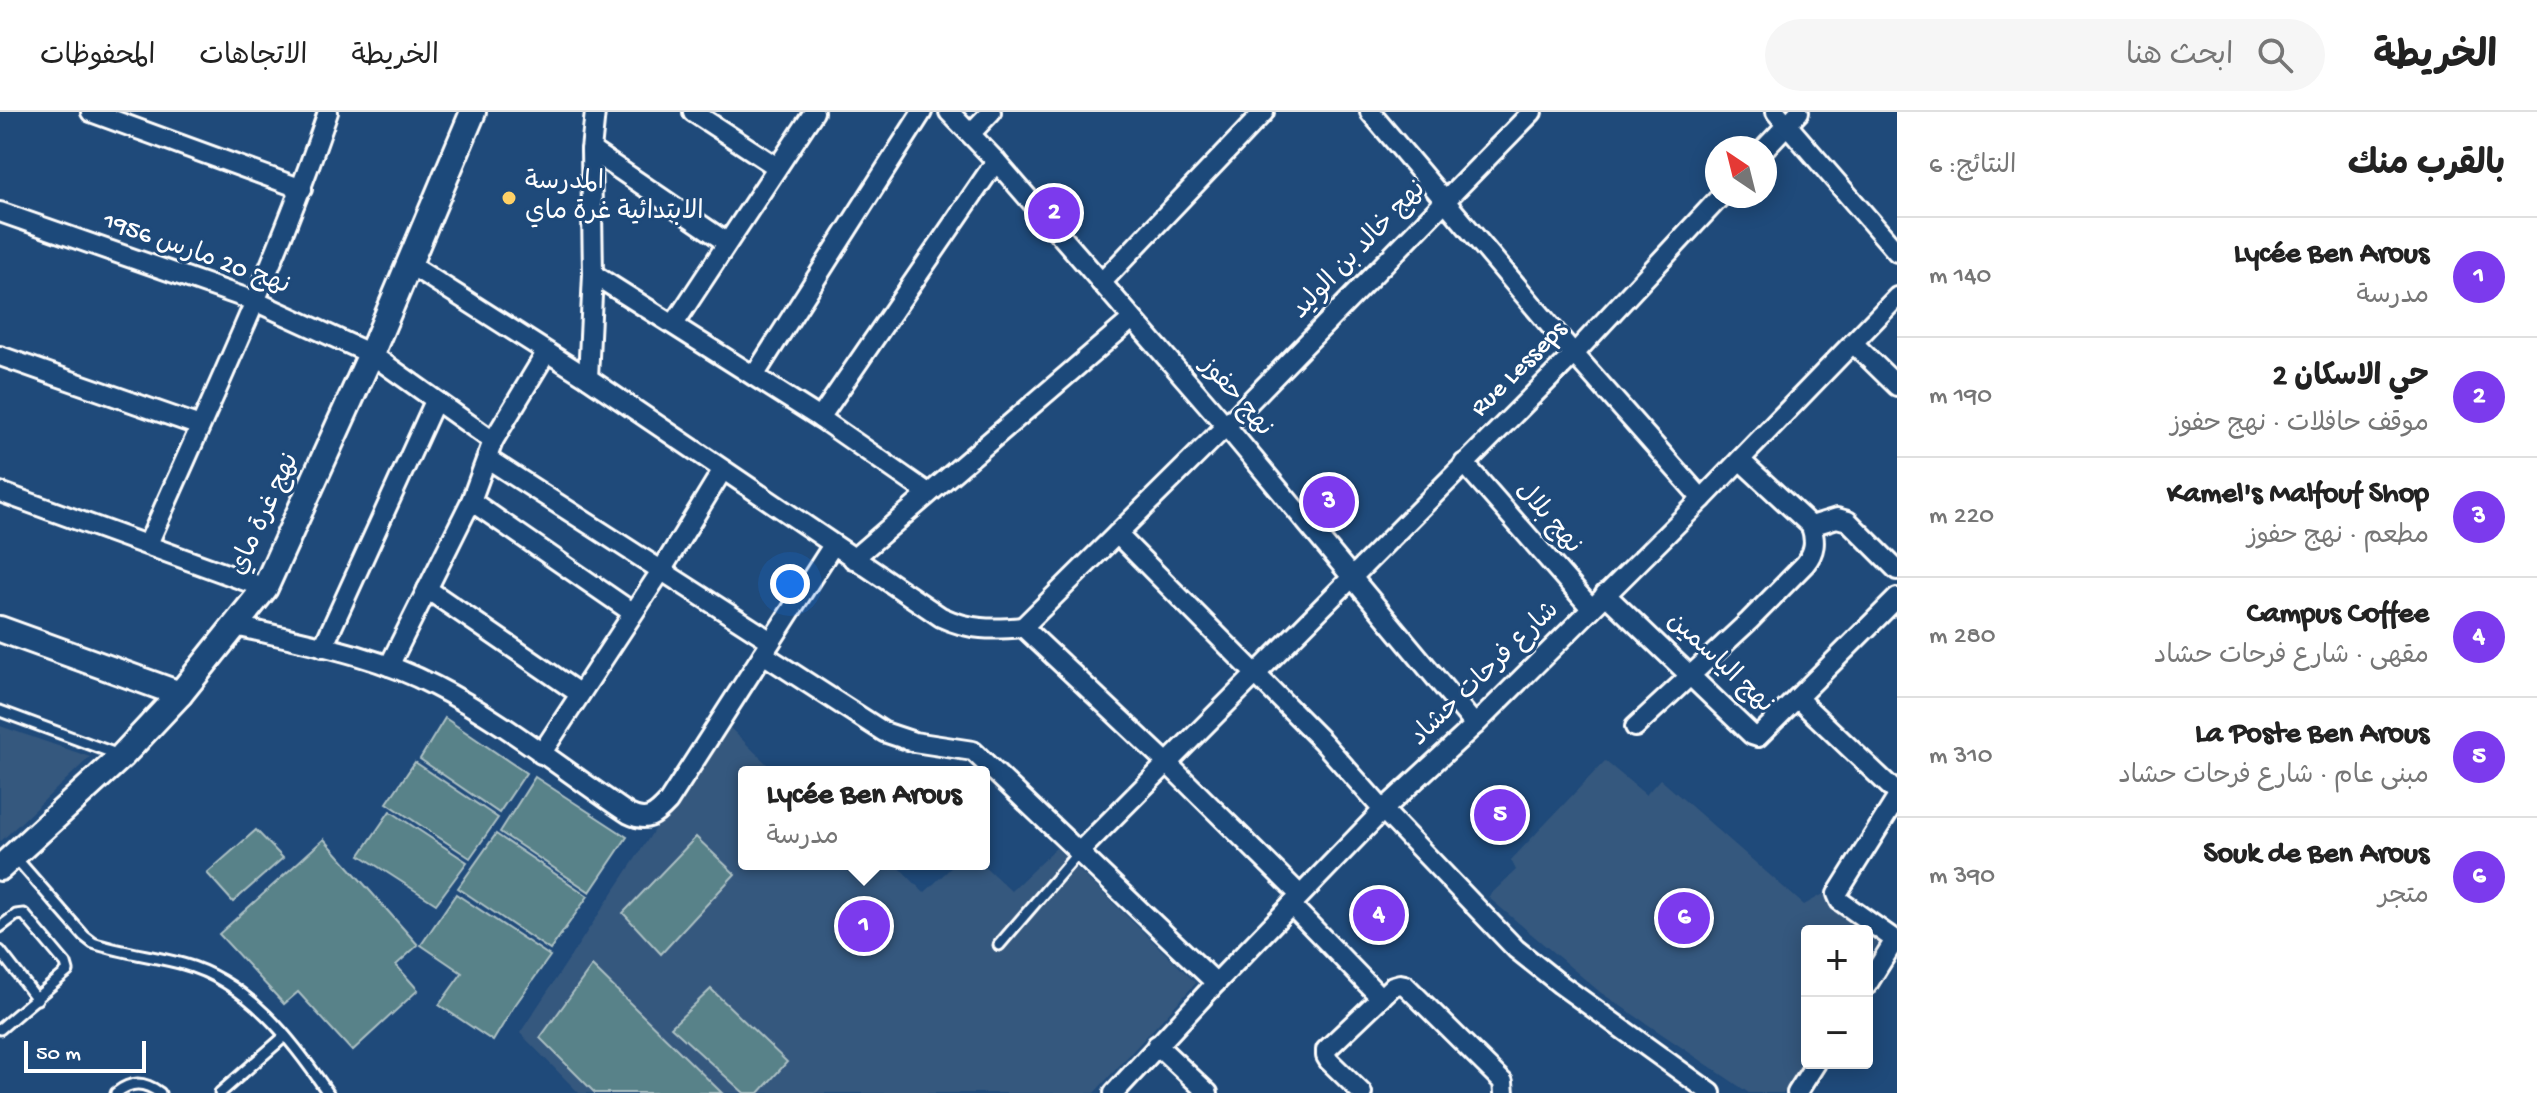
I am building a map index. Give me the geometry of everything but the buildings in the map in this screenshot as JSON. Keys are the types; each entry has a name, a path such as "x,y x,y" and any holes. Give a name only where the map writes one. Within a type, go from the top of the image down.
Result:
{"street":[{"path":"91,112 302,189"},
{"path":"148,544 257,302 302,189 328,112"},
{"path":"588,378 593,274 591,150 595,112"},
{"path":"674,324 814,112"},
{"path":"754,376 922,112"},
{"name":"نهج حفوز","path":"949,112 996,161 1226,426 1475,725"},
{"path":"971,133 991,112"},
{"path":"1101,283 1264,112"},
{"path":"1370,112 1574,354 1702,499"},
{"name":"نهج خالد بن الوليد","path":"1023,627 1226,426 1532,112"},
{"name":"نهج غرة ماي","path":"7,862 122,756 180,694 265,588 371,354 471,113"},
{"path":"706,116 777,167"},
{"path":"1773,136 1787,116 1897,252"},
{"path":"591,150 726,242"},
{"path":"820,418 996,161"},
{"name":"Rue Lesseps","path":"1078,853 1574,354 1710,208"},
{"name":"نهج 20 مارس 1956","path":"0,212 257,302 371,354 435,401 491,450 884,732 914,742 973,751 988,766"},
{"path":"409,264 588,378 853,559 957,624 989,630 1023,627 1167,763 1296,900 1381,998"},
{"path":"593,274 820,418 928,493"},
{"name":"شارع فرحات حشاد","path":"1114,1093 1383,810 1475,725 1702,499 1897,297"},
{"path":"853,559 1131,320"},
{"path":"1853,343 1893,374"},
{"path":"389,666 471,501 491,450 546,353"},
{"path":"0,356 200,426"},
{"path":"323,647 435,401"},
{"path":"1635,727 1749,621 1812,556 1815,545 1811,526 1740,460"},
{"name":"نهج بلال","path":"1464,463 1591,608"},
{"path":"541,754 661,571 722,471"},
{"path":"0,492 265,588"},
{"path":"471,501 632,612"},
{"path":"1811,526 1837,518 1848,521 1897,570"},
{"path":"1117,534 1322,741 1383,810 1516,949 1707,1092"},
{"path":"236,626 389,666 433,685 464,702 629,814 644,820 655,816 668,802 833,545"},
{"path":"427,589 580,694"},
{"name":"نهج الياسمين","path":"1605,594 1756,737 1762,736 1897,598"},
{"path":"0,629 180,694"},
{"path":"1797,698 1897,795 1837,894 1840,901 1896,940 1873,976"},
{"name":"نهج 20 مارس 1956","path":"990,768 1216,983"},
{"path":"1362,1093 1329,1061 1326,1050 1393,986 1400,984 1405,985 1503,1082 1504,1093"},
{"path":"1157,1045 1208,1093"},
{"path":"1797,1093 1812,1069"}],"lane":[{"path":"0,711 122,756"},
{"path":"999,945 1078,853"},
{"path":"7,862 93,943 186,964 210,973 235,988 285,1036 328,1093"},
{"path":"0,927 16,915 24,914 68,968 67,975 2,1024"},
{"path":"0,951 37,999"},
{"path":"220,1093 285,1036"},
{"path":"116,1093 129,1084 138,1083 160,1093"}],"shaded area":[{"path":"721,719 769,766 738,766 738,870 902,870 924,893 949,870 988,870 1011,891 1056,848 1196,983 1094,1093 579,1093 520,1033 649,838"},
{"path":"0,726 90,757 0,842"},
{"path":"1605,761 1646,795 1660,779 1804,905 1827,892 1862,925 1801,925 1801,1066 1784,1093 1749,1093 1600,992 1488,897 1516,870 1511,860"},
{"path":"1873,935 1879,941 1873,950"}],"green space":[{"path":"445,718 526,773 499,813 420,759"},
{"path":"415,762 498,818 470,858 387,803"},
{"path":"535,777 627,837 590,892 500,832"},
{"path":"390,811 467,862 436,904 360,855"},
{"path":"256,830 283,858 233,902 207,873"},
{"path":"496,834 588,896 550,950 458,888"},
{"path":"696,837 735,874 661,954 623,913"},
{"path":"324,839 418,945 396,965 418,990 352,1051 298,992 284,1004 219,934"},
{"path":"456,894 550,956 493,1041 439,1005 462,973 421,945"},
{"path":"592,966 722,1093 595,1093 540,1038"},
{"path":"711,989 787,1062 759,1093 744,1093 671,1027"}],"place":[{"name":"المدرسة الابتدائية غرة ماي","path":"509,198"},
{"name":"حي الاسكان 2","path":"1054,213"},
{"name":"Kamel's Malfouf Shop","path":"1329,502"},
{"name":"La Poste Ben Arous","path":"1500,815"},
{"name":"Campus Coffee","path":"1379,915"},
{"name":"Souk de Ben Arous","path":"1684,918"},
{"name":"Lycée Ben Arous","path":"864,926"}]}
